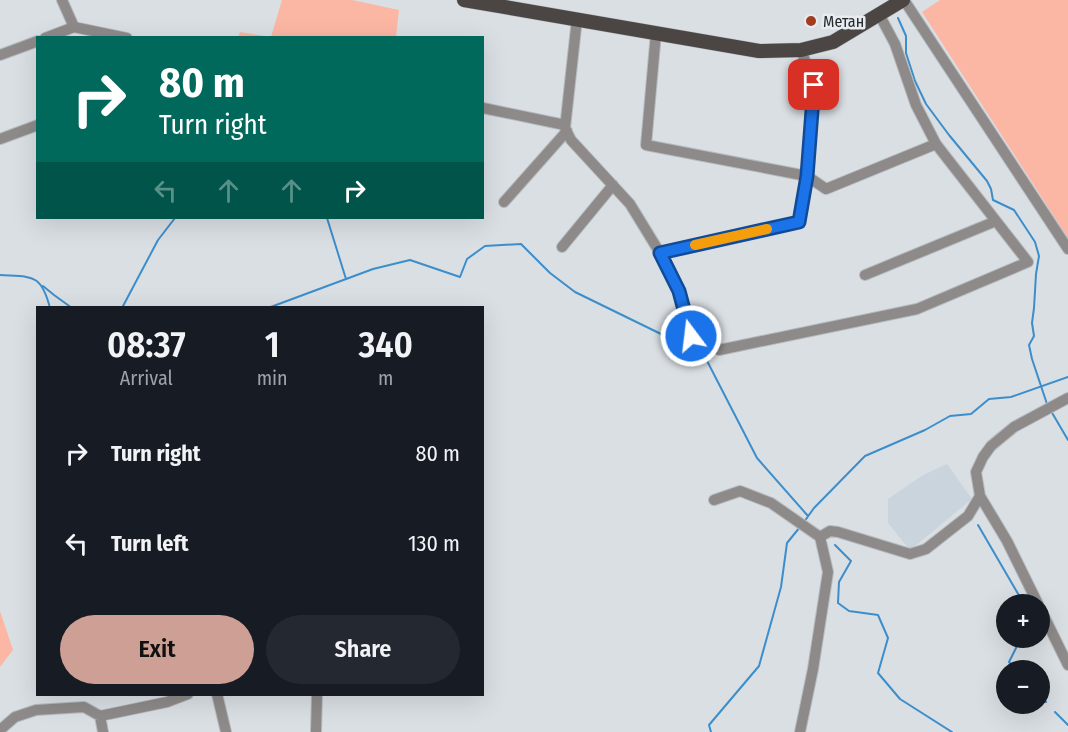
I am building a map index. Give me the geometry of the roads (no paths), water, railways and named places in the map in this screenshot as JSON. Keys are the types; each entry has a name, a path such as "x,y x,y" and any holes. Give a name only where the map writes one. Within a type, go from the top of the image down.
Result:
{"main road":[{"path":"464,0 759,51 801,50 833,42 903,0"}],"street":[{"path":"62,0 74,27"},
{"path":"903,0 1068,249"},
{"path":"719,350 916,309 1029,262 936,144 916,105 895,44 879,14"},
{"path":"577,19 566,128 571,140 630,204 660,253 679,291 691,336"},
{"path":"50,36 74,27 117,36"},
{"path":"656,33 646,145 807,176 826,189 936,144"},
{"path":"0,55 36,41"},
{"path":"660,253 799,222 807,176 814,85 801,50"},
{"path":"484,108 566,128"},
{"path":"0,139 36,126"},
{"path":"504,202 566,128"},
{"path":"562,247 613,185"},
{"path":"865,275 996,221"},
{"path":"1033,594 980,496 976,472 991,446 1014,427 1068,398"},
{"path":"714,500 740,491 771,502 820,537 828,572 813,669 800,732"},
{"path":"820,537 830,531 838,532 910,554 926,549 968,516 980,496"},
{"path":"1050,628 1068,665"},
{"path":"0,730 15,717 36,710 84,707 100,716 167,702 183,696"},
{"path":"217,696 226,732"},
{"path":"316,732 317,696"},
{"path":"100,716 103,732"}],"waterway":[{"path":"898,18 906,36 906,53 915,81 926,104 987,181 993,200 1014,210 1035,242 1039,256 1032,323 1034,336 1029,345 1047,404"},
{"path":"123,306 158,240 174,219"},
{"path":"327,219 346,279"},
{"path":"273,306 373,269 410,260 460,277 467,259 485,246 521,244 550,273 575,292 704,355 757,458 808,516"},
{"path":"0,275 34,279 43,288 49,306"},
{"path":"43,286 69,306"},
{"path":"804,522 814,508 865,456 925,430 950,416 971,414 989,399 1011,397 1068,377"},
{"path":"1051,411 1068,440"},
{"path":"978,525 1018,594"},
{"path":"711,732 709,725 759,666 781,587 787,543 800,527"},
{"path":"835,545 851,561 839,582 838,603 849,611 878,615 888,638 878,673 900,699 952,732"},
{"path":"1010,660 1016,648"},
{"path":"1055,712 1068,725"}],"place":[{"name":"Метан","path":"811,21"}]}
